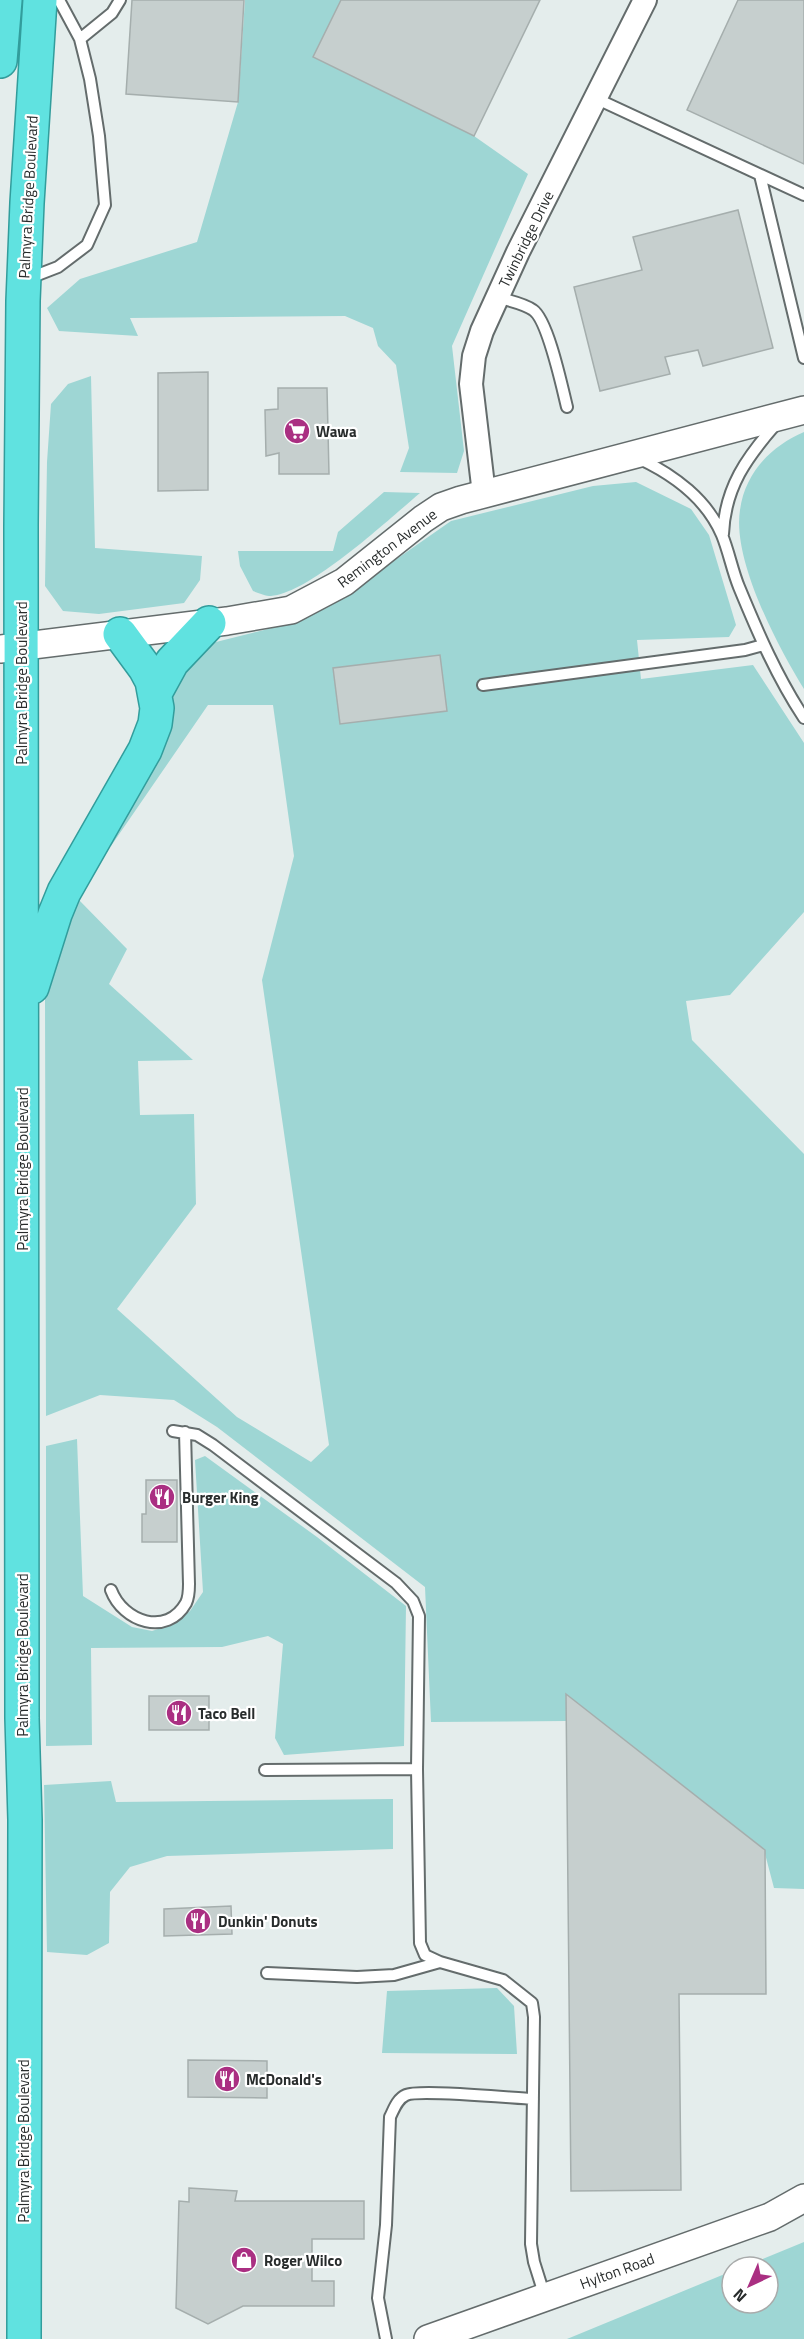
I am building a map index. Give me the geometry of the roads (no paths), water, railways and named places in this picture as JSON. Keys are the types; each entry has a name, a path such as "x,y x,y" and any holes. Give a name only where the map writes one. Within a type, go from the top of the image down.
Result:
{"highway":[{"path":"0,61 5,0"},
{"name":"Palmyra Bridge Boulevard","path":"24,2339 22,1023 11,648 27,202 40,0"},
{"path":"155,693 171,662 209,623"},
{"path":"22,1023 55,914 64,892 150,737 157,708 155,693 145,668 120,634"}],"street":[{"name":"Twinbridge Drive","path":"484,494 471,384 474,356 498,297 645,0"},
{"name":"Remington Avenue","path":"11,648 209,623 291,609 344,582 441,507 794,412"},
{"name":"Hylton Road","path":"428,2339 770,2217 804,2198"}],"lane":[{"path":"24,280 58,267 87,245 105,205 99,136 90,79 80,39 59,0"},
{"path":"80,39 112,13 120,0"},
{"path":"595,98 804,195"},
{"path":"760,175 804,358"},
{"path":"498,297 522,304 535,311 544,324 567,407"},
{"path":"723,537 724,515 744,462 794,412"},
{"path":"632,455 658,468 696,498 710,513 723,537 737,583 763,645 804,718"},
{"path":"483,685 744,650 763,645"},
{"path":"173,1431 197,1435 213,1445 396,1583 413,1601 419,1616 417,1769 420,1943 425,1955 440,1962 503,1980 532,2003 534,2017 531,2244 545,2297"},
{"path":"111,1590 126,1612 145,1622 161,1622 172,1616 187,1601 189,1584 185,1432"},
{"path":"265,1770 417,1769"},
{"path":"267,1973 357,1977 394,1975 440,1962"},
{"path":"386,2339 378,2298 386,2225 390,2117 396,2102 406,2094 533,2099"}],"place":[{"name":"Wawa","path":"297,431"},
{"name":"Burger King","path":"162,1497"},
{"name":"Taco Bell","path":"179,1713"},
{"name":"Dunkin' Donuts","path":"198,1921"},
{"name":"McDonald's","path":"227,2079"},
{"name":"Roger Wilco","path":"244,2260"}]}
